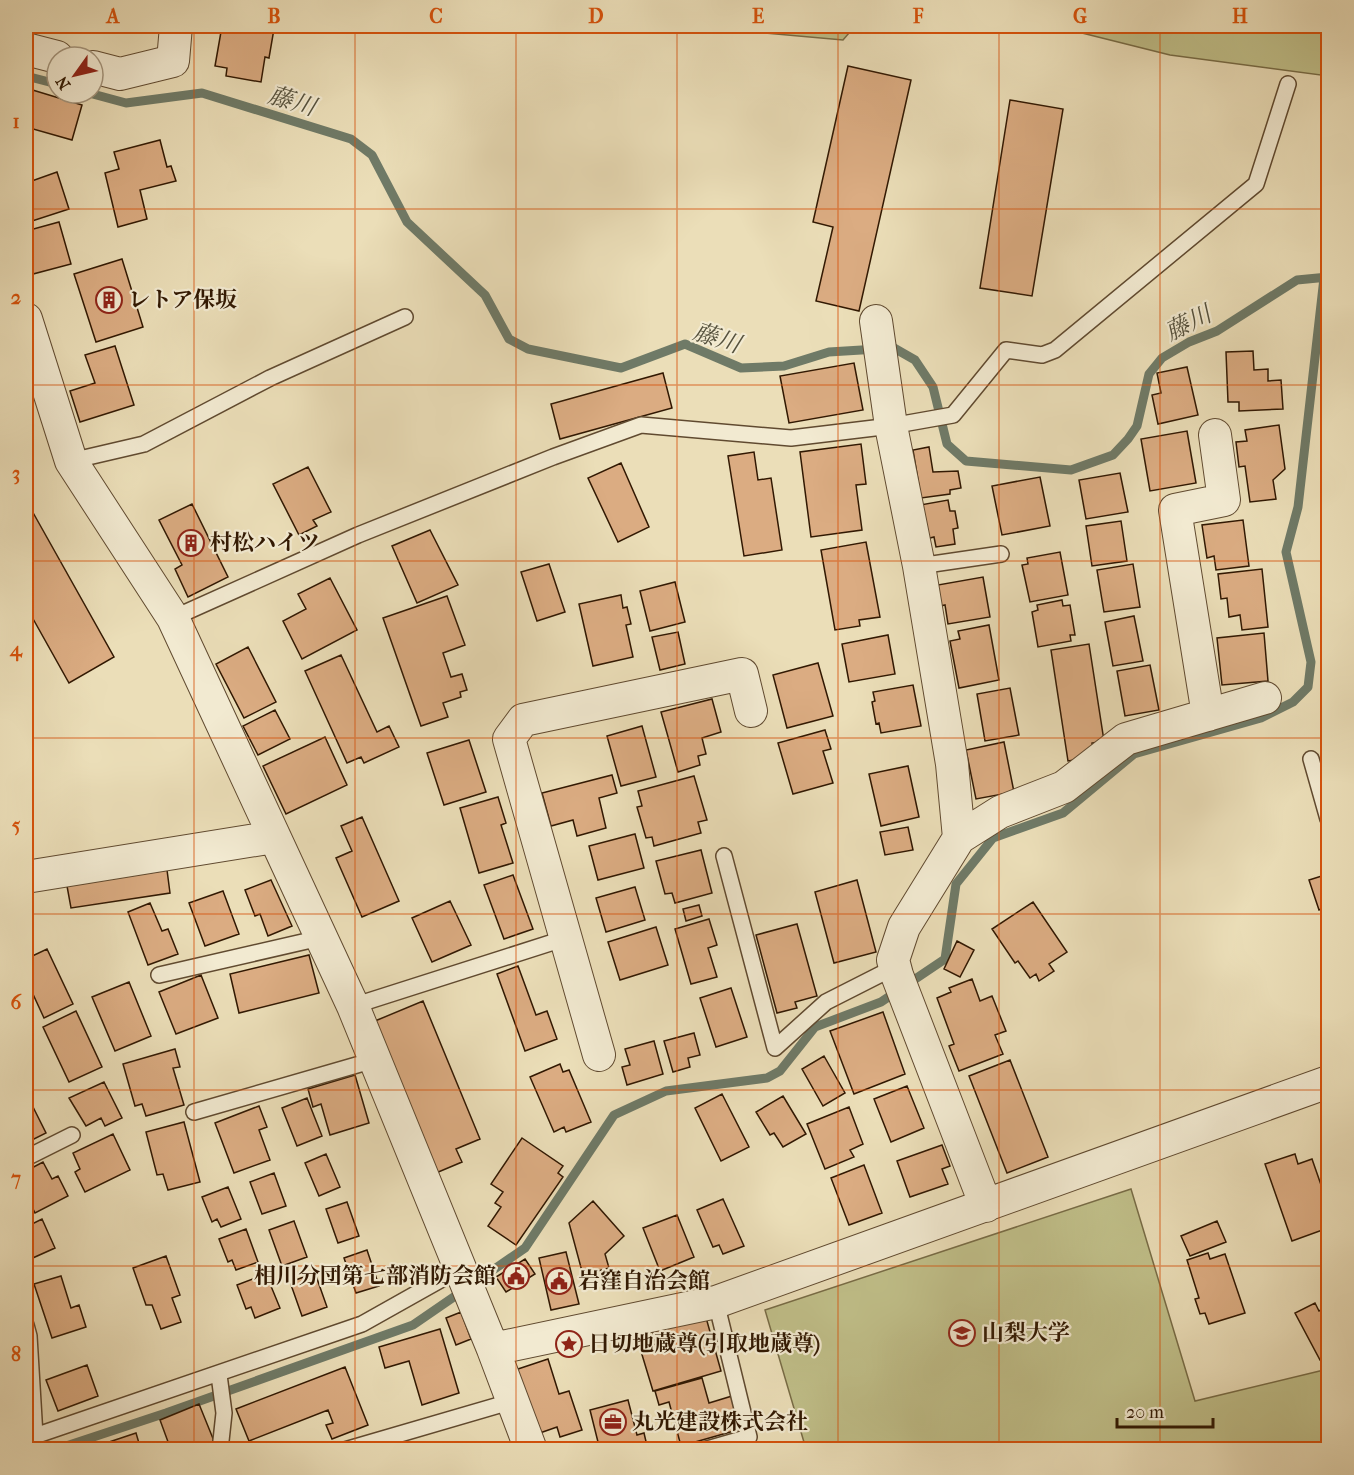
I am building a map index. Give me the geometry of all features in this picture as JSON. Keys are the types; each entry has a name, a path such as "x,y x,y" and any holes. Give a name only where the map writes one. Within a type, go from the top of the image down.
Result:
{"street":[{"path":"105,70 120,74 173,61 176,26"},
{"path":"26,49 45,54"},
{"path":"26,319 71,461 173,618 352,1006 493,1349 531,1449"},
{"path":"877,327 891,426 919,566 952,764 959,838"},
{"path":"1208,715 1175,510 1224,500 1215,435"},
{"path":"599,1055 509,739 523,720 742,674 752,711"},
{"path":"986,1206 893,960 904,927 959,838 1000,812 1064,787 1126,739 1265,698"},
{"path":"26,877 274,837"},
{"path":"493,1349 717,1302 1329,1082"}],"lane":[{"path":"173,618 368,530 552,457 641,425 791,438 891,426 953,415 1006,350 1042,355 1055,350 1256,184 1288,84"},
{"path":"71,461 144,444 270,378 405,317"},
{"path":"919,566 1001,554"},
{"path":"1311,759 1329,819"},
{"path":"724,856 775,1048 826,1002 900,980"},
{"path":"159,975 320,938"},
{"path":"352,1006 566,938"},
{"path":"194,1112 374,1060"},
{"path":"26,1158 72,1135"},
{"path":"26,1324 29,1336 30,1438 219,1376 362,1324 465,1281"},
{"path":"704,1449 749,1437 717,1302"},
{"path":"219,1376 224,1413 220,1449"},
{"path":"345,1449 513,1401"}],"shaded area":[{"path":"688,26 855,26 843,40"},
{"path":"1054,26 1328,26 1328,76 1170,55"},
{"name":"山梨大学","path":"1131,1189 1195,1401 1328,1369 1328,1449 806,1449 765,1310"}],"building":[{"path":"222,26 274,29 269,58 265,57 261,82 226,76 227,68 215,66"},
{"path":"848,66 911,80 859,311 816,301 833,227 813,222"},
{"path":"26,88 45,94 45,105 82,105 72,140 26,127"},
{"path":"1010,100 1063,109 1032,296 980,288"},
{"path":"160,140 167,167 171,166 176,181 140,190 147,219 118,227 105,173 119,169 114,152"},
{"path":"57,172 69,209 26,223 26,183"},
{"path":"59,222 71,264 33,274 31,267 26,268 26,231"},
{"name":"レトア保坂","path":"122,259 143,327 96,342 74,274"},
{"path":"115,346 134,405 80,422 70,391 95,383 85,355"},
{"path":"1253,351 1254,370 1268,369 1268,381 1281,380 1283,409 1239,411 1239,402 1228,402 1226,352"},
{"path":"854,363 863,410 789,423 780,376"},
{"path":"1187,367 1198,415 1158,424 1152,395 1161,393 1157,373"},
{"path":"663,373 672,408 560,439 551,404"},
{"path":"1279,425 1285,469 1273,480 1276,499 1250,502 1245,466 1239,467 1236,442 1247,441 1245,430"},
{"path":"1187,431 1196,483 1150,491 1141,439"},
{"path":"861,444 866,484 856,485 862,530 811,537 800,452"},
{"path":"929,447 933,472 958,471 961,488 950,490 950,494 921,498 913,450"},
{"path":"754,452 758,480 771,478 782,550 744,556 728,456"},
{"path":"621,463 649,527 618,542 588,478"},
{"path":"308,467 331,512 313,520 317,526 299,535 273,484"},
{"path":"1120,473 1128,512 1086,519 1079,480"},
{"path":"1040,477 1050,526 1002,535 992,486"},
{"path":"948,500 950,511 955,511 958,528 953,529 955,544 936,547 934,537 926,539 920,505"},
{"name":"村松ハイツ","path":"192,504 228,577 188,597 175,569 182,565 159,520"},
{"path":"31,509 114,657 69,683 32,617 26,621 26,512"},
{"path":"1243,520 1249,566 1216,570 1214,556 1207,558 1202,525"},
{"path":"1121,521 1127,561 1092,566 1086,526"},
{"path":"430,530 458,585 417,603 392,546"},
{"path":"866,542 880,617 859,620 860,626 835,630 821,550"},
{"path":"1060,552 1068,595 1030,602 1022,565 1028,564 1027,558"},
{"path":"549,564 565,612 537,621 521,572"},
{"path":"1133,564 1140,607 1104,612 1097,570"},
{"path":"1262,569 1268,627 1242,630 1240,615 1229,617 1227,598 1221,599 1218,574"},
{"path":"983,577 990,617 948,624 945,605 936,607 932,586"},
{"path":"330,578 357,630 302,659 283,621 306,609 298,594"},
{"path":"675,582 685,622 650,631 640,591"},
{"path":"621,595 623,608 627,607 631,624 626,625 633,657 593,666 579,604"},
{"path":"447,596 465,645 443,653 451,677 462,674 467,690 460,692 461,697 443,703 448,717 421,726 383,618"},
{"path":"1062,600 1063,606 1070,605 1075,635 1070,635 1071,641 1038,647 1032,612 1038,610 1037,605"},
{"path":"1134,616 1143,661 1113,666 1105,622"},
{"path":"989,625 999,680 959,688 950,641 960,639 958,631"},
{"path":"678,632 685,664 660,670 652,637"},
{"path":"1264,633 1268,681 1222,685 1217,638"},
{"path":"888,635 895,674 849,682 842,644"},
{"path":"1089,644 1104,741 1092,743 1094,757 1068,761 1051,650"},
{"path":"248,647 276,702 244,718 216,664"},
{"path":"341,655 377,732 389,726 399,747 364,763 361,757 347,763 305,671"},
{"path":"818,663 833,716 787,728 773,675"},
{"path":"1150,665 1159,710 1125,716 1117,671"},
{"path":"913,685 921,726 881,733 879,723 876,724 872,702 875,701 873,692"},
{"path":"1010,688 1019,735 985,741 977,694"},
{"path":"712,699 721,732 702,738 706,754 698,756 700,765 678,772 661,712"},
{"path":"275,710 290,739 258,755 243,726"},
{"path":"642,726 656,777 621,786 607,736"},
{"path":"825,730 831,749 823,751 833,783 793,794 778,743"},
{"path":"325,737 347,785 286,814 263,766"},
{"path":"469,740 486,792 444,805 427,753"},
{"path":"1004,742 1014,792 976,799 966,750"},
{"path":"908,766 919,817 881,826 869,774"},
{"path":"612,775 617,793 599,798 606,828 577,836 573,820 551,826 542,793"},
{"path":"694,776 707,820 698,822 701,833 654,846 652,837 646,838 637,807 642,806 638,791"},
{"path":"498,797 506,823 501,825 513,863 479,873 460,808"},
{"path":"362,817 399,901 362,917 336,858 352,851 341,826"},
{"path":"908,827 913,850 885,855 880,832"},
{"path":"635,834 644,868 598,880 589,846"},
{"path":"701,850 712,893 675,903 672,893 665,894 656,861"},
{"path":"167,870 170,893 71,908 67,886"},
{"path":"1328,874 1328,906 1319,910 1309,880"},
{"path":"513,875 533,929 504,939 484,885"},
{"path":"271,880 292,926 268,936 260,914 255,916 245,890"},
{"path":"857,880 876,952 834,963 815,892"},
{"path":"635,887 645,920 606,932 596,898"},
{"path":"223,891 239,934 205,946 189,903"},
{"path":"450,901 471,945 432,962 412,918"},
{"path":"1033,902 1067,952 1049,964 1054,971 1039,981 1036,974 1030,978 1018,961 1015,963 992,929"},
{"path":"150,903 162,931 168,929 178,954 148,965 128,912"},
{"path":"699,905 702,916 686,921 683,909"},
{"path":"709,919 717,945 708,948 717,977 691,984 675,929"},
{"path":"797,924 817,996 795,1002 797,1008 777,1013 756,935"},
{"path":"656,927 668,965 620,980 608,942"},
{"path":"957,941 974,950 960,977 944,969"},
{"path":"47,949 73,1004 44,1018 26,979 26,959"},
{"path":"309,955 319,993 239,1013 230,974"},
{"path":"518,966 536,1015 547,1011 557,1039 525,1051 497,974"},
{"path":"201,975 218,1018 176,1034 159,992"},
{"path":"972,979 980,1001 992,996 1006,1031 995,1035 1003,1054 959,1071 949,1046 954,1044 937,998 951,992 949,988"},
{"path":"129,982 151,1036 115,1051 92,997"},
{"path":"731,988 747,1037 716,1047 700,998"},
{"path":"423,1001 480,1139 456,1149 462,1162 436,1173 375,1021"},
{"path":"76,1011 102,1067 69,1082 43,1027"},
{"path":"883,1012 905,1074 854,1094 830,1031"},
{"path":"694,1033 700,1055 688,1058 690,1067 673,1072 664,1041"},
{"path":"654,1041 663,1074 627,1085 622,1067 630,1065 625,1049"},
{"path":"175,1049 180,1067 173,1068 184,1105 146,1116 142,1104 135,1106 123,1064"},
{"path":"824,1056 845,1093 823,1106 802,1069"},
{"path":"1010,1060 1048,1157 1007,1173 969,1076"},
{"path":"560,1064 563,1072 569,1070 591,1122 566,1132 564,1127 554,1132 530,1077"},
{"path":"355,1075 369,1123 330,1135 321,1104 313,1107 308,1089"},
{"path":"104,1082 122,1118 105,1126 101,1118 86,1126 69,1098"},
{"path":"907,1086 924,1128 891,1142 874,1099"},
{"path":"722,1094 749,1147 721,1161 695,1108"},
{"path":"26,1096 46,1133 26,1143"},
{"path":"783,1096 806,1134 783,1147 774,1133 770,1135 756,1112"},
{"path":"307,1098 322,1136 297,1146 282,1108"},
{"path":"259,1106 267,1127 259,1130 270,1160 234,1173 215,1123"},
{"path":"849,1107 863,1144 850,1150 854,1157 825,1169 807,1124"},
{"path":"184,1122 200,1182 168,1190 163,1174 157,1175 146,1132"},
{"path":"113,1134 130,1170 85,1192 75,1172 80,1169 73,1153"},
{"path":"522,1138 563,1166 558,1173 563,1177 516,1245 488,1226 501,1207 495,1203 503,1192 491,1184"},
{"path":"942,1145 950,1166 942,1169 948,1184 910,1197 897,1161"},
{"path":"326,1154 340,1187 319,1196 305,1163"},
{"path":"1295,1154 1298,1164 1312,1159 1328,1205 1328,1228 1292,1241 1265,1164"},
{"path":"43,1162 52,1179 58,1176 68,1196 35,1213 26,1194 26,1171"},
{"path":"864,1165 882,1213 849,1225 831,1178"},
{"path":"274,1173 286,1206 262,1214 250,1182"},
{"path":"228,1187 241,1219 221,1227 217,1219 212,1222 202,1197"},
{"path":"723,1199 744,1246 723,1254 719,1245 713,1247 697,1210"},
{"path":"593,1201 624,1236 605,1254 609,1268 583,1275 569,1223"},
{"path":"347,1202 359,1236 338,1243 326,1209"},
{"path":"677,1215 694,1257 660,1271 643,1228"},
{"path":"42,1219 55,1248 26,1261 26,1227"},
{"path":"294,1221 307,1257 282,1266 269,1230"},
{"path":"1217,1221 1226,1242 1190,1256 1181,1236"},
{"path":"246,1229 258,1262 236,1270 232,1260 228,1262 219,1239"},
{"path":"367,1250 379,1286 356,1293 344,1258"},
{"name":"岩窪自治会館","path":"566,1252 579,1304 551,1310 539,1258"},
{"path":"1208,1253 1210,1259 1225,1254 1245,1313 1209,1324 1205,1313 1200,1314 1195,1299 1199,1298 1187,1260"},
{"path":"166,1256 180,1295 172,1298 181,1322 161,1329 152,1305 146,1305 133,1268"},
{"name":"相川分団第七部消防会館","path":"525,1259 535,1274 506,1292 496,1277"},
{"path":"315,1273 327,1307 302,1316 290,1282"},
{"path":"266,1274 280,1308 255,1318 251,1307 246,1309 237,1285"},
{"path":"61,1276 71,1308 79,1305 86,1327 52,1338 34,1284"},
{"path":"1315,1303 1319,1311 1326,1307 1328,1312 1328,1356 1320,1360 1295,1313"},
{"path":"461,1312 471,1339 456,1345 446,1318"},
{"path":"705,1314 721,1371 653,1391 640,1348 656,1344 652,1329"},
{"path":"440,1329 459,1393 422,1405 409,1361 385,1368 379,1347"},
{"path":"548,1359 559,1394 569,1391 582,1430 560,1437 557,1427 537,1434 515,1370"},
{"path":"87,1365 98,1396 58,1411 46,1380"},
{"path":"345,1367 368,1425 332,1439 326,1425 333,1423 328,1410 249,1441 236,1409"},
{"path":"702,1378 709,1403 732,1396 741,1429 681,1446 669,1402 659,1405 655,1391"},
{"name":"丸光建設株式会社","path":"628,1400 637,1435 644,1433 648,1450 600,1450 590,1410"},
{"path":"199,1404 214,1441 206,1444 209,1450 171,1450 160,1420"},
{"path":"136,1433 141,1450 98,1450 97,1446"}],"waterway":[{"name":"藤川","path":"26,76 45,81"},
{"name":"藤川","path":"105,97 126,103 202,93 351,139 372,155 407,222 485,295 509,339 528,349 621,368 685,344 741,368 784,366 829,352 894,348 915,360 933,387 947,444 966,461 1071,470 1113,455 1137,426 1149,374 1162,358 1189,342 1217,331 1297,280 1328,277"},
{"path":"54,1450 166,1413 413,1325 525,1248 614,1115 666,1091 767,1078 780,1071 815,1027 881,1002 945,959 956,884 993,838 1063,813 1134,754 1261,718 1293,702 1308,687 1311,662 1286,552 1298,507 1324,278"}],"place":[{"name":"レトア保坂","path":"109,300"},
{"name":"村松ハイツ","path":"191,543"},
{"name":"相川分団第七部消防会館","path":"516,1276"},
{"name":"岩窪自治会館","path":"559,1281"},
{"name":"山梨大学","path":"962,1333"},
{"name":"日切地蔵尊(引取地蔵尊)","path":"569,1344"},
{"name":"丸光建設株式会社","path":"613,1422"}]}
